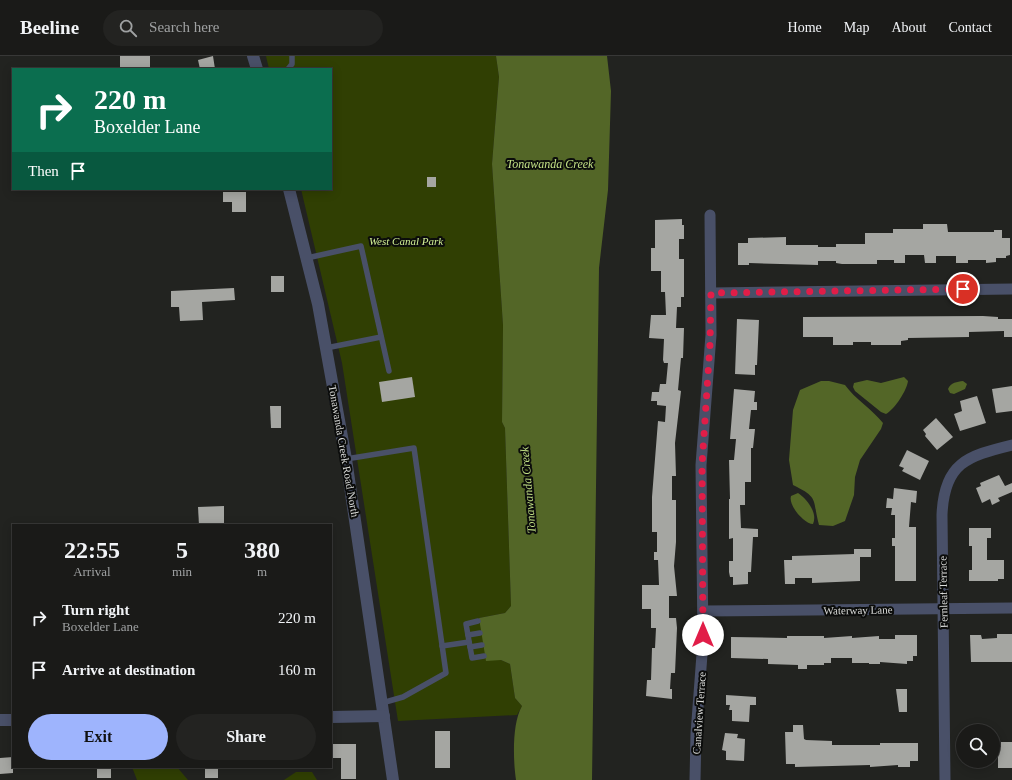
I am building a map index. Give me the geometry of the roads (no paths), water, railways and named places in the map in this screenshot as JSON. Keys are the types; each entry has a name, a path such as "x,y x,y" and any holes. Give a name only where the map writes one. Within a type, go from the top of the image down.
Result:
{"street":[{"path":"254,56 257,68"},
{"name":"Tonawanda Creek Road North","path":"289,190 307,258 326,348 346,459 393,780"},
{"name":"Canalview Terrace","path":"695,780 696,734 703,661 704,611 702,459 710,344 710,215"},
{"path":"711,293 1012,289"},
{"name":"Fernleaf Terrace","path":"945,780 942,515 945,488 954,472 966,460 983,452 1012,445"},
{"name":"Waterway Lane","path":"704,611 1012,608"},
{"path":"332,717 384,716"},
{"path":"0,720 12,720"}],"lane":[{"path":"289,68 292,64 292,56"},
{"path":"307,258 361,246 389,372"},
{"path":"326,348 381,337"},
{"path":"346,459 414,448 446,673 403,698 382,703"},
{"path":"478,621 466,624 469,644 472,658 484,656"},
{"path":"468,635 480,633"},
{"path":"442,646 482,644"}],"water":[{"name":"Tonawanda Creek","path":"496,56 607,56 611,91 608,190 599,268 592,780 516,780 514,742 516,722 522,706 515,698 510,664 501,660 486,661 479,618 505,613 511,606 505,428 502,422 503,325 492,164 499,77"},
{"path":"904,377 908,381 907,385 897,404 886,414 881,412 855,391 853,387 854,383 867,380 881,383"},
{"path":"821,381 829,381 845,385 883,423 881,429 860,460 855,477 854,495 845,521 833,526 819,525 814,500 802,489 793,485 789,460 793,410 800,390"},
{"path":"963,381 967,384 965,389 954,394 950,393 948,389 951,385"},
{"path":"798,493 805,499 813,511 813,524 801,518 794,509 791,496"}],"park label":[{"name":"West Canal Park","path":"406,241"}]}
